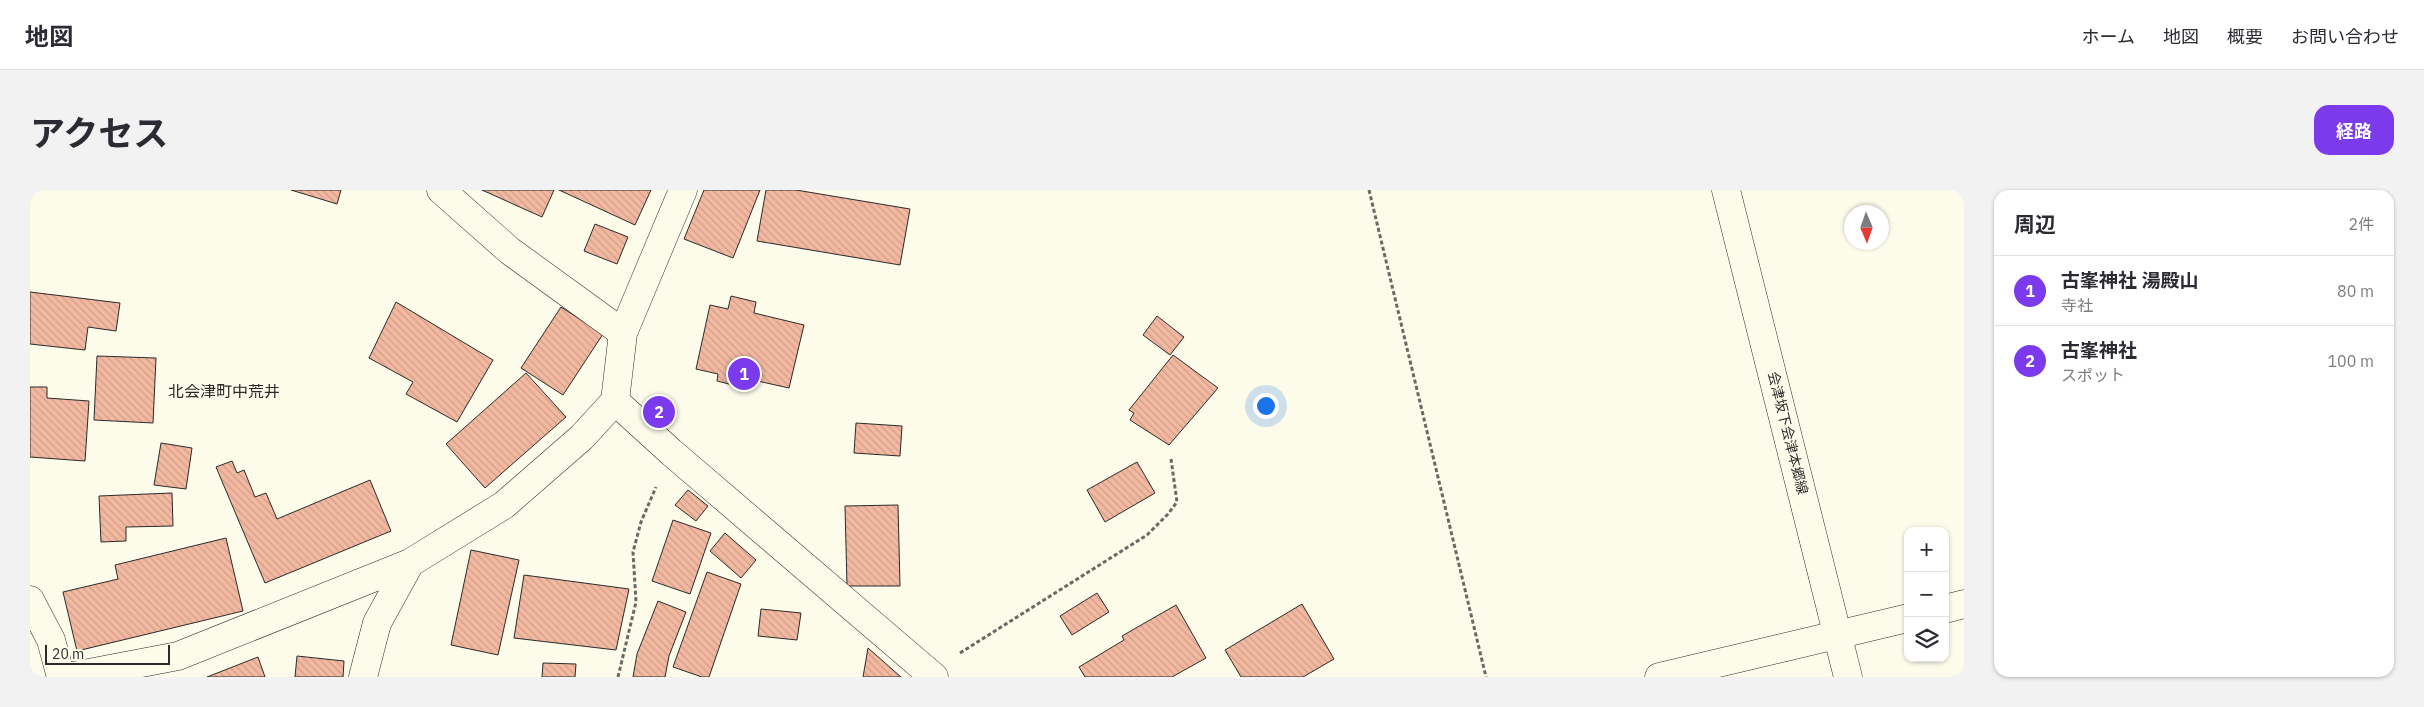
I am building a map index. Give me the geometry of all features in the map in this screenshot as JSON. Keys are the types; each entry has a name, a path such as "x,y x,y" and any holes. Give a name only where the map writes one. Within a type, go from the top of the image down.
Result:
{"street":[{"path":"441,190 510,251 623,333"},
{"path":"68,677 178,656 410,563 504,505 582,437 615,401 623,333 683,190"},
{"name":"会津坂下会津本郷線","path":"1726,190 1848,677"},
{"path":"615,401 671,452 932,675"},
{"path":"363,677 377,623 410,563"},
{"path":"30,600 51,640 61,677"},
{"path":"1949,608 1964,604"},
{"path":"1659,677 1839,636 1904,619"}],"path":[{"path":"1369,190 1486,677"},
{"path":"618,677 636,602 633,552 641,522 671,452"},
{"path":"932,675 1146,535 1168,514 1177,502 1171,459"}],"building":[{"path":"291,190 341,190 337,204"},
{"path":"482,190 554,190 542,217"},
{"path":"559,190 651,190 635,225"},
{"path":"704,190 760,190 733,258 684,239"},
{"path":"766,190 796,190 910,209 900,265 757,241"},
{"path":"595,224 628,237 617,264 584,251"},
{"path":"30,292 120,303 116,331 88,327 85,350 30,344"},
{"path":"731,296 756,302 754,313 804,325 789,388 735,376 733,385 717,381 718,374 696,369 710,305 728,309"},
{"path":"396,302 493,360 457,422 406,394 413,382 369,358"},
{"path":"561,307 603,334 563,395 521,368"},
{"path":"1157,316 1184,337 1170,355 1143,335"},
{"path":"1173,355 1218,388 1169,445 1130,420 1134,413 1129,410"},
{"path":"97,356 156,358 153,423 94,420"},
{"path":"526,373 566,417 485,488 446,444"},
{"path":"30,387 47,387 47,398 89,401 85,461 30,457"},
{"path":"856,423 902,426 900,456 854,453"},
{"path":"161,443 192,448 186,489 154,485"},
{"path":"232,461 237,473 244,470 255,497 266,493 277,519 370,480 391,531 265,583 216,467"},
{"path":"1137,462 1155,493 1105,522 1087,490"},
{"path":"688,490 708,506 696,521 675,505"},
{"path":"172,493 173,526 126,527 126,541 101,542 99,496"},
{"path":"898,505 900,586 847,586 845,506"},
{"path":"673,520 711,533 690,594 652,581"},
{"path":"725,533 756,560 741,578 710,551"},
{"path":"226,538 243,611 77,651 63,592 118,579 115,565"},
{"path":"471,550 519,560 498,655 451,645"},
{"path":"707,572 741,584 709,677 702,677 673,667"},
{"path":"524,575 629,589 616,650 514,638"},
{"path":"1097,593 1109,612 1072,635 1060,616"},
{"path":"658,601 686,612 669,656 665,677 633,677 637,654"},
{"path":"1302,604 1334,659 1303,677 1241,677 1225,650"},
{"path":"1176,605 1206,658 1172,677 1085,677 1079,667 1124,640 1122,636"},
{"path":"761,609 801,613 797,640 758,636"},
{"path":"868,648 901,677 863,677"},
{"path":"297,656 344,661 343,677 295,677"},
{"path":"258,657 265,677 207,677"},
{"path":"543,663 576,664 575,677 542,677"}],"place":[{"name":"古峯神社 湯殿山","path":"744,374"},
{"name":"古峯神社","path":"659,412"}],"district":[{"name":"北会津町中荒井","path":"224,391"}]}
